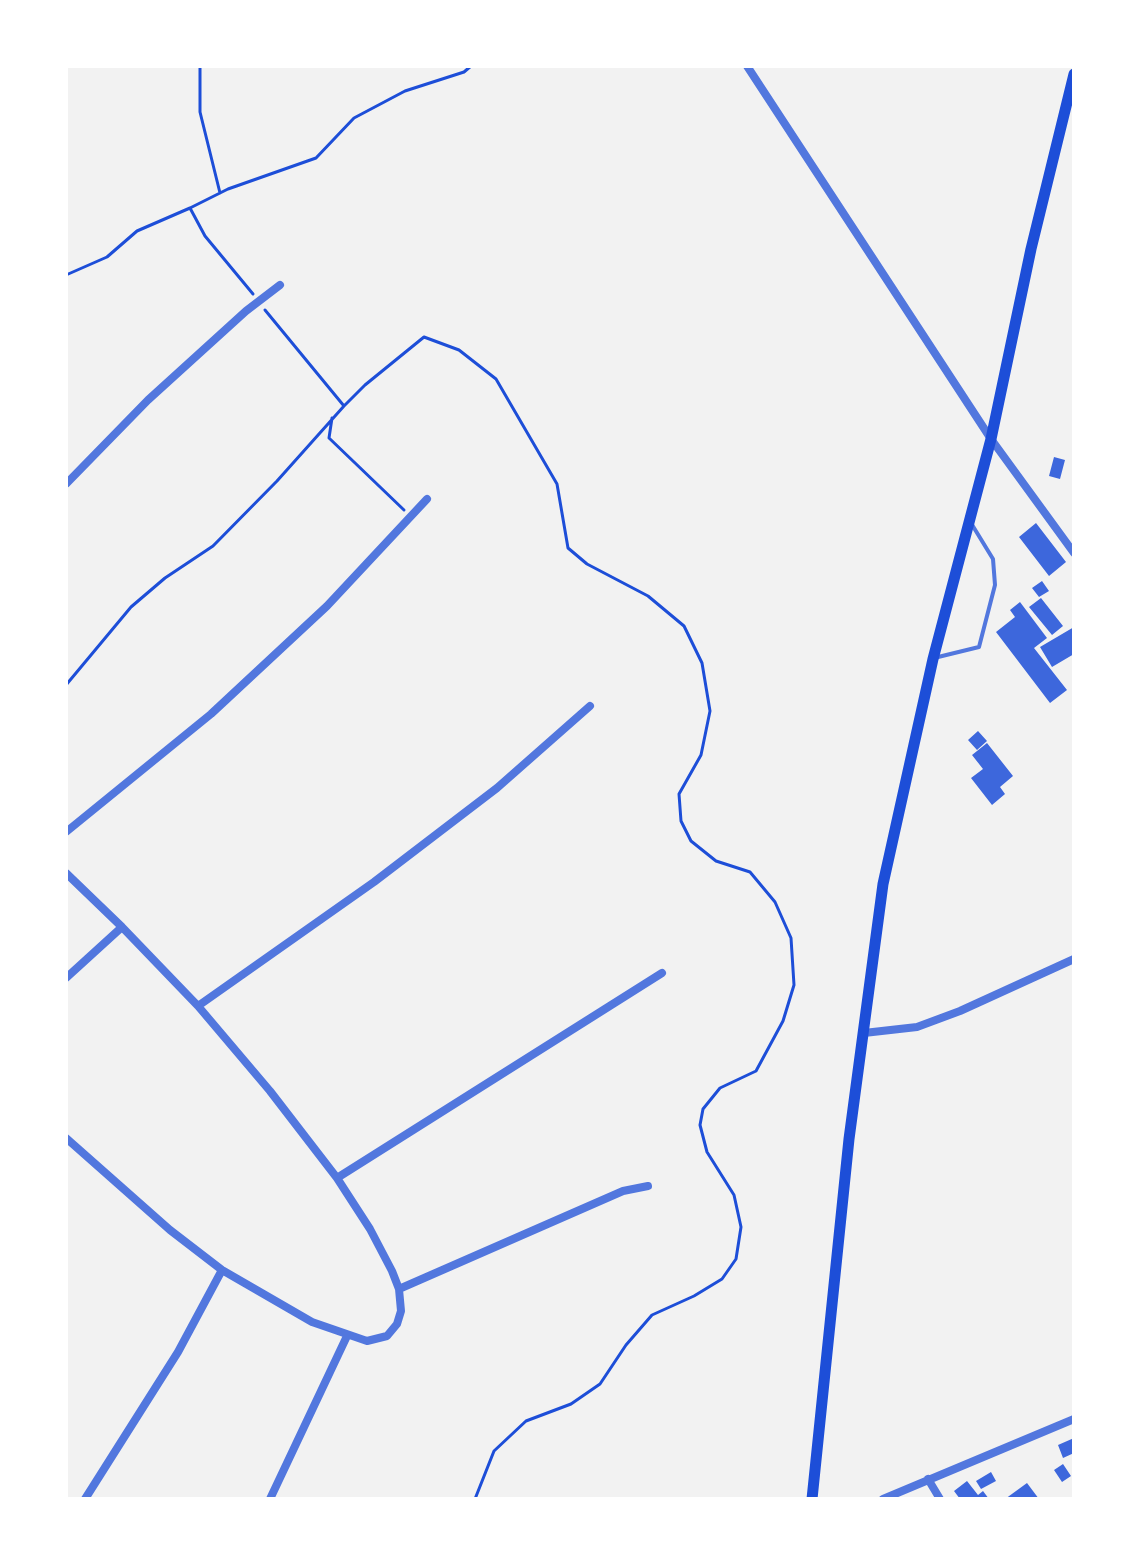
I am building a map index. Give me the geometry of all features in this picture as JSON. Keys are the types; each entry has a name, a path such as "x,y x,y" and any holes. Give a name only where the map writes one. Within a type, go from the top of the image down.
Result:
{"main road":[{"path":"812,1499 847,1154 883,884 933,659 991,439 1031,249 1074,74"}],"street":[{"path":"747,66 991,439 1074,553"},
{"path":"66,484 148,400 280,285"},
{"path":"66,832 211,714 327,606 427,499"},
{"path":"198,1006 497,788 590,706"},
{"path":"66,873 198,1006 270,1091 337,1178 370,1229 399,1289 401,1311 397,1324 387,1336 367,1341 312,1322 222,1270 170,1230 66,1138"},
{"path":"66,978 122,927"},
{"path":"864,1033 917,1027 960,1011 1074,959"},
{"path":"337,1178 662,973"},
{"path":"399,1289 623,1191 648,1186"},
{"path":"85,1499 178,1352 222,1270"},
{"path":"270,1499 347,1336"},
{"path":"883,1499 1074,1419"},
{"path":"928,1479 940,1499"}],"lane":[{"path":"933,659 979,647 995,585 993,559 969,521"}],"path":[{"path":"200,66 200,112 220,193"},
{"path":"66,275 107,257 137,231 280,168 316,158 354,118 405,91 464,72 471,66"},
{"path":"190,208 205,236 344,406"},
{"path":"66,685 131,607 165,578 213,546 344,406 424,337 459,350 496,379 557,484 568,548 587,564 648,596 684,626 702,663 710,711 701,755 679,794 681,821 691,841 716,861 750,872 775,902 791,938 794,985 783,1021 756,1071 720,1088 703,1109 700,1125 707,1152 734,1195 741,1227 736,1259 722,1279 652,1315 626,1345 600,1384 571,1404 526,1421 494,1451 475,1499"},
{"path":"332,418 329,438 411,516"}],"building":[{"path":"1054,457 1065,460 1060,479 1049,476"},
{"path":"1036,523 1066,562 1049,576 1019,537"},
{"path":"1042,581 1049,591 1039,597 1032,588"},
{"path":"1041,598 1063,626 1052,635 1029,607"},
{"path":"1020,602 1047,638 1034,648 1067,690 1050,703 996,632 1015,617 1010,610"},
{"path":"1074,627 1074,654 1052,667 1040,647"},
{"path":"978,731 987,741 977,750 968,740"},
{"path":"987,743 1013,776 1000,787 1005,794 992,805 971,778 983,769 972,755"},
{"path":"1074,1438 1074,1453 1063,1458 1058,1445"},
{"path":"1063,1464 1071,1476 1062,1482 1054,1470"},
{"path":"991,1472 996,1481 981,1489 976,1481"},
{"path":"967,1481 978,1495 983,1491 989,1499 960,1499 954,1491"},
{"path":"1027,1483 1039,1499 1005,1499"}]}
